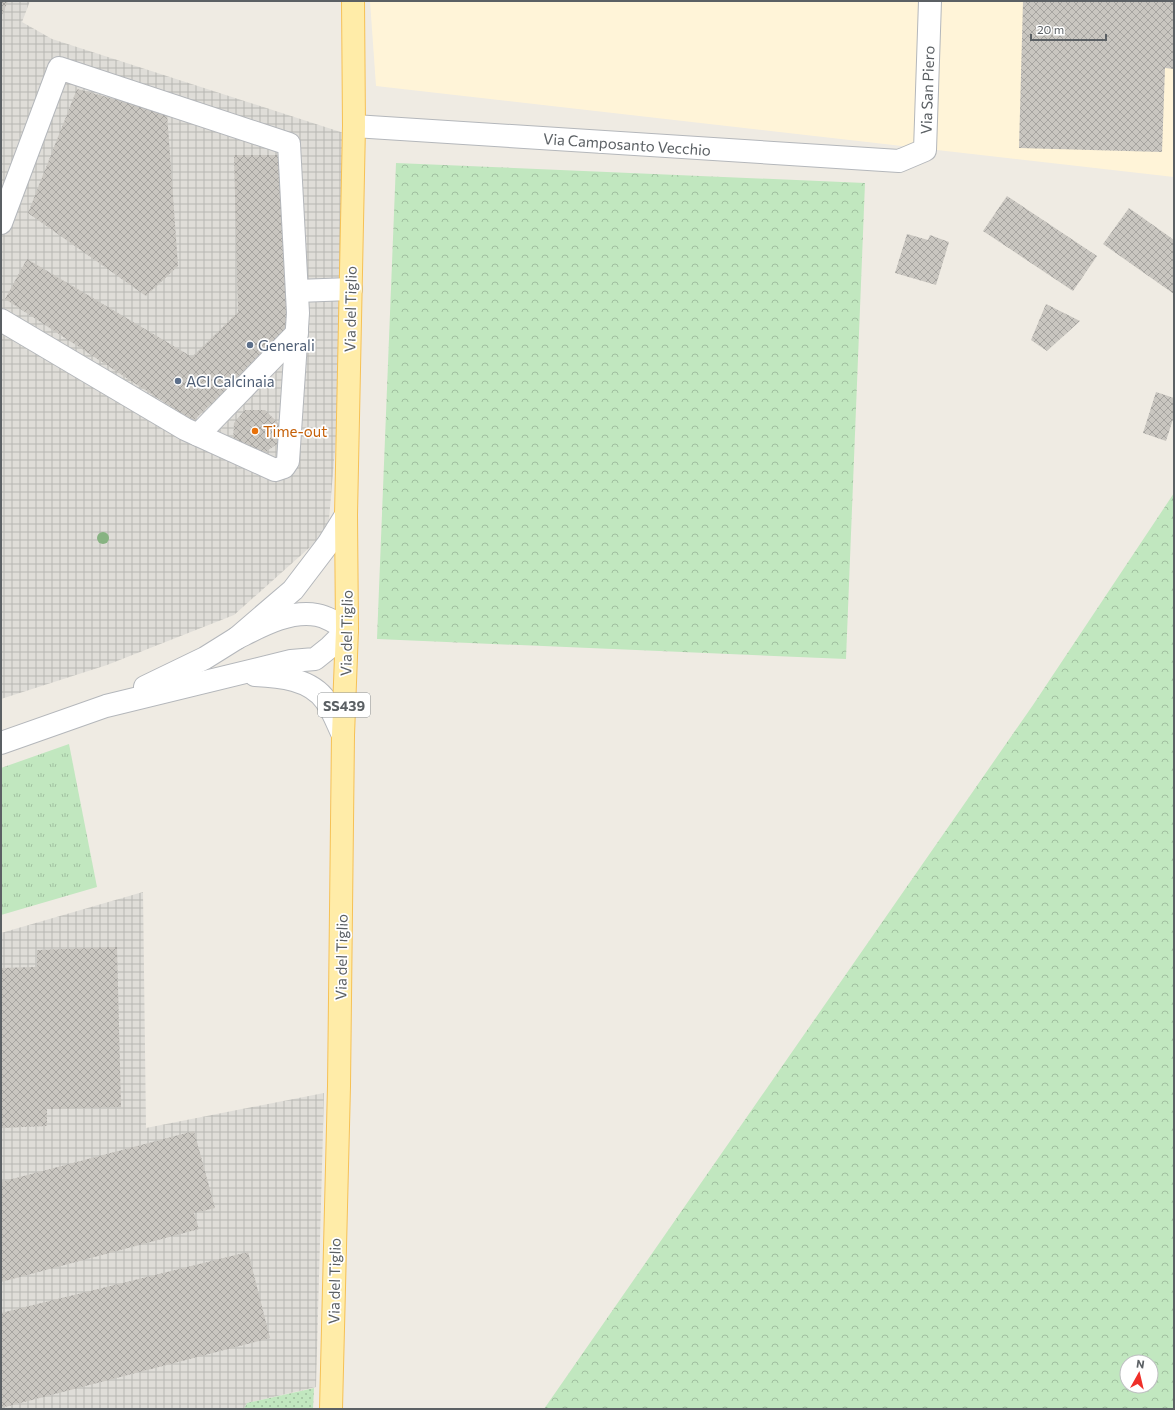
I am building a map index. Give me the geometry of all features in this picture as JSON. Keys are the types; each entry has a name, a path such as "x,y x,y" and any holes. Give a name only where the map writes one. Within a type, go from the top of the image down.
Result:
{"main road":[{"name":"Via del Tiglio","path":"331,1409 339,1086 343,735 348,630 346,515 354,126 353,1"}],"street":[{"name":"Via San Piero","path":"899,161 925,150 930,1"},
{"path":"1,223 59,68 288,144 298,313 288,461 284,467 275,470 185,429 1,320"},
{"name":"Via Camposanto Vecchio","path":"354,126 899,161"},
{"path":"297,291 351,289"},
{"path":"198,435 296,333"},
{"path":"237,638 293,590 328,544 346,515"},
{"path":"1,743 106,706 291,661 315,659 348,630 318,615 304,614 272,621 237,638 205,658 106,706"},
{"path":"234,674 278,676 300,682 316,690 326,701 343,735"}],"shaded area":[{"path":"1,1 30,1 22,22 52,39 353,136 350,276 328,531 234,615 107,665 1,699"},
{"path":"370,1 1174,1 1174,177 376,86"},
{"path":"143,892 146,1128 324,1093 316,1387 247,1403 244,1409 1,1409 1,933"}],"green space":[{"path":"396,163 865,183 846,659 377,639"},
{"path":"1174,493 1174,1409 544,1409 1033,705"},
{"path":"69,744 97,887 1,915 1,768"},
{"path":"314,1388 313,1409 244,1409 247,1403"}],"building":[{"path":"1,1 8,1 1,17"},
{"path":"1023,1 1174,1 1174,69 1165,68 1162,152 1019,148"},
{"path":"77,89 167,113 178,266 146,296 28,213"},
{"path":"234,155 281,155 290,330 193,421 5,299 27,259 192,357 238,312"},
{"path":"1007,196 1097,256 1073,291 983,231"},
{"path":"1129,208 1174,240 1174,294 1103,244"},
{"path":"907,234 928,240 930,235 949,242 936,285 895,273"},
{"path":"1046,304 1080,321 1047,351 1031,340"},
{"path":"1156,392 1174,398 1174,416 1166,441 1143,433"},
{"path":"245,410 265,410 279,424 278,443 263,454 233,441 234,423"},
{"path":"117,947 121,1107 47,1109 47,1126 1,1128 1,968 37,967 37,950"},
{"path":"194,1131 215,1208 194,1213 199,1229 1,1282 1,1182"},
{"path":"248,1252 270,1338 1,1408 1,1313"}],"place":[{"name":"Generali","path":"250,345"},
{"name":"ACI Calcinaia","path":"178,381"},
{"name":"Time-out","path":"255,431"}]}
